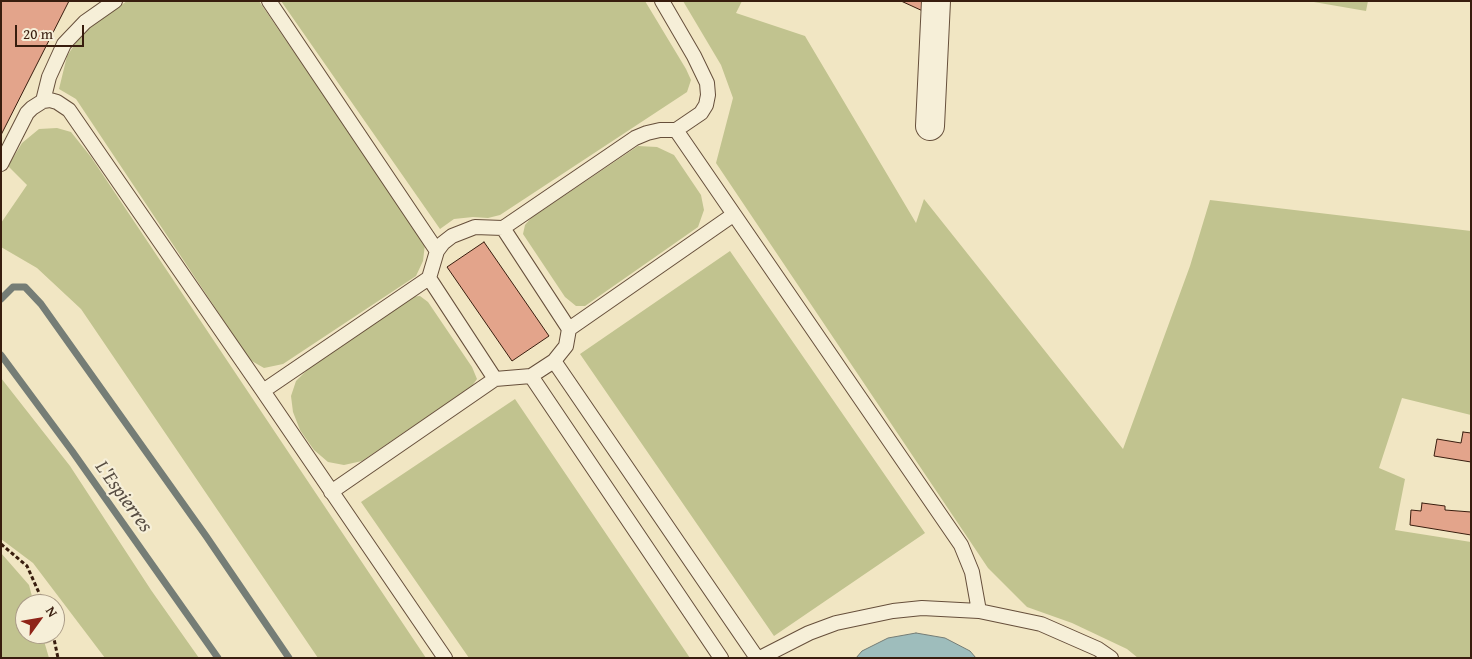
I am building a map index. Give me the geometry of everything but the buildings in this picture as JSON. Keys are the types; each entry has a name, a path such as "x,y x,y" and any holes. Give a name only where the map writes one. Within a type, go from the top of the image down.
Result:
{"street":[{"path":"930,126 936,1"}],"lane":[{"path":"43,101 48,77 64,44 85,22 115,1"},
{"path":"269,1 437,251"},
{"path":"263,391 428,278 437,251 448,240 463,231 475,227 503,228 635,138 647,132 676,130 701,112 706,105 708,95 707,83 662,1"},
{"path":"1,164 27,112 37,104 43,101 57,102 69,110 445,658"},
{"path":"676,130 961,545 972,572 979,611"},
{"path":"569,329 733,215"},
{"path":"331,492 495,379 532,376 554,361 566,346 569,329 503,228"},
{"path":"428,278 495,379"},
{"path":"554,361 759,658 810,633 836,623 864,616 922,608 979,611 1041,624 1098,649 1111,658"},
{"path":"532,376 721,658"}],"path":[{"path":"1,544 26,566 39,594"},
{"path":"55,644 58,658"}],"green space":[{"path":"127,1 259,1 425,244 423,261 416,276 283,364 264,368 250,360 76,99 59,89 67,56 83,32"},
{"path":"281,1 645,1 691,80 687,92 500,215 488,218 454,219 440,229"},
{"path":"683,1 742,1 736,13 805,36 916,223 924,199 1123,449 1190,266 1210,200 1471,231 1471,415 1402,398 1379,468 1405,479 1395,530 1471,542 1471,658 1138,658 1127,649 1072,623 1027,607 988,568 716,163 733,98 721,65"},
{"path":"1308,1 1368,1 1366,11"},
{"path":"57,128 71,132 91,157 426,658 318,658 81,309 37,268 1,247 1,223 27,185 8,166 22,143 39,129"},
{"path":"638,146 657,147 674,155 701,195 704,210 698,227 585,306 576,306 565,297 523,234 525,225 531,218"},
{"path":"730,251 925,533 774,636 580,354"},
{"path":"420,296 428,302 472,367 477,379 472,386 362,461 344,465 328,462 314,450 300,430 293,412 291,396 296,381 313,364 410,297"},
{"path":"1,378 70,466 151,590 199,658 105,658 65,605 65,594 56,594 33,563 1,539"},
{"path":"515,399 690,658 469,658 361,502"},
{"path":"1,553 29,585 31,594 15,594 15,644 45,644 49,658 1,658"}],"water":[{"path":"916,633 945,638 970,651 976,658 856,658 862,651 888,638"}],"waterway":[{"path":"1,299 13,287 25,287 41,304 206,536 289,658"},
{"name":"L'Espierres","path":"1,355 72,451 218,658"}]}
